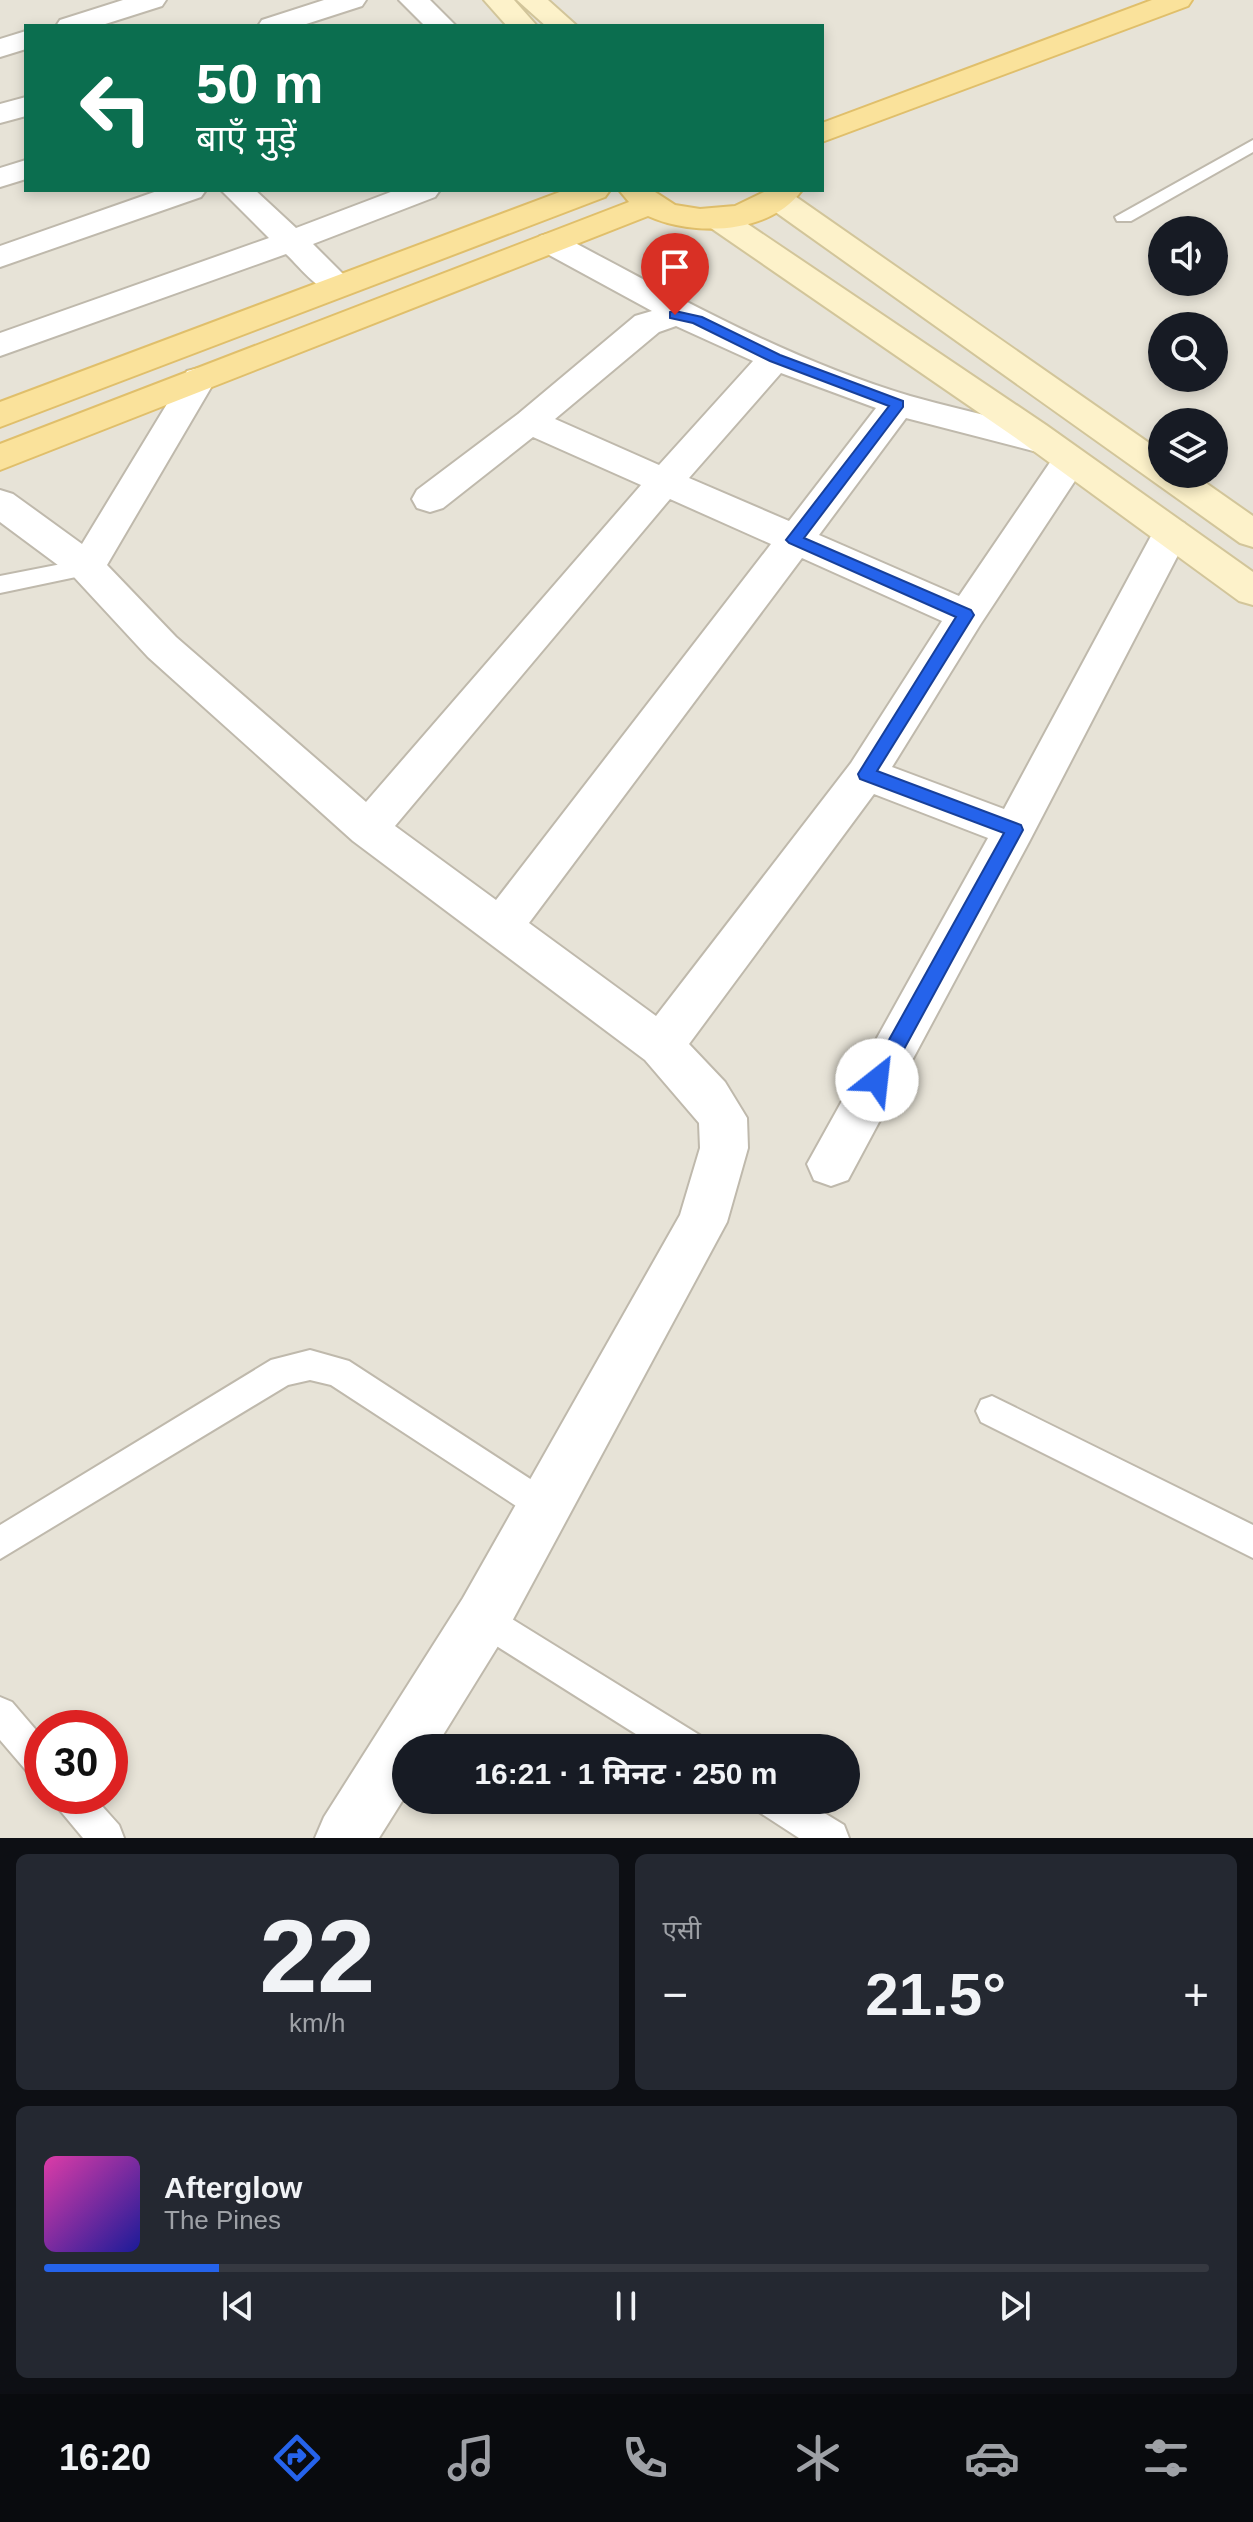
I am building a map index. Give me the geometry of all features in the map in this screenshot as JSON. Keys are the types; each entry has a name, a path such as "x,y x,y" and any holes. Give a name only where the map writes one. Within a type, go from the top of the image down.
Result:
{"main road":[{"path":"531,0 561,24"},
{"path":"824,108 1109,0"},
{"path":"824,132 1178,0"},
{"path":"0,415 589,192"},
{"path":"0,458 551,243 642,197 682,216 719,219 753,213 782,195 1148,460"},
{"path":"719,219 1058,452 1253,591"},
{"path":"1188,488 1253,534"}],"street":[{"path":"78,18 152,0"},
{"path":"278,24 352,0"},
{"path":"413,0 440,24"},
{"path":"0,48 24,41"},
{"path":"0,114 24,107"},
{"path":"0,178 24,170"},
{"path":"0,257 184,192"},
{"path":"239,192 339,286"},
{"path":"0,345 289,242 419,192"},
{"path":"551,243 686,316 775,358 898,404 1058,452 966,615 866,774 661,1046"},
{"path":"430,499 530,422 647,324 663,317 686,316"},
{"path":"368,829 664,482 775,358"},
{"path":"87,567 199,379"},
{"path":"501,927 898,404"},
{"path":"530,422 966,615"},
{"path":"0,503 87,567 162,647 368,829 661,1046 723,1118 724,1148 702,1222 483,1618 345,1838"},
{"path":"831,1164 1014,830 1171,532"},
{"path":"866,774 1014,830"}],"lane":[{"path":"1124,217 1253,145"},
{"path":"0,585 87,567"},
{"path":"0,1543 282,1371 310,1365 338,1372 544,1506"},
{"path":"992,1411 1253,1542"},
{"path":"483,1618 667,1734"},
{"path":"0,1714 24,1742"},
{"path":"85,1814 106,1838"},
{"path":"793,1814 831,1838"}],"shaded area":[{"path":"0,0 1253,0 1253,1838 0,1838"}],"route":[{"path":"675,315 697,320 775,358 898,404 794,540 966,615 866,774 1014,830 877,1080"}]}
